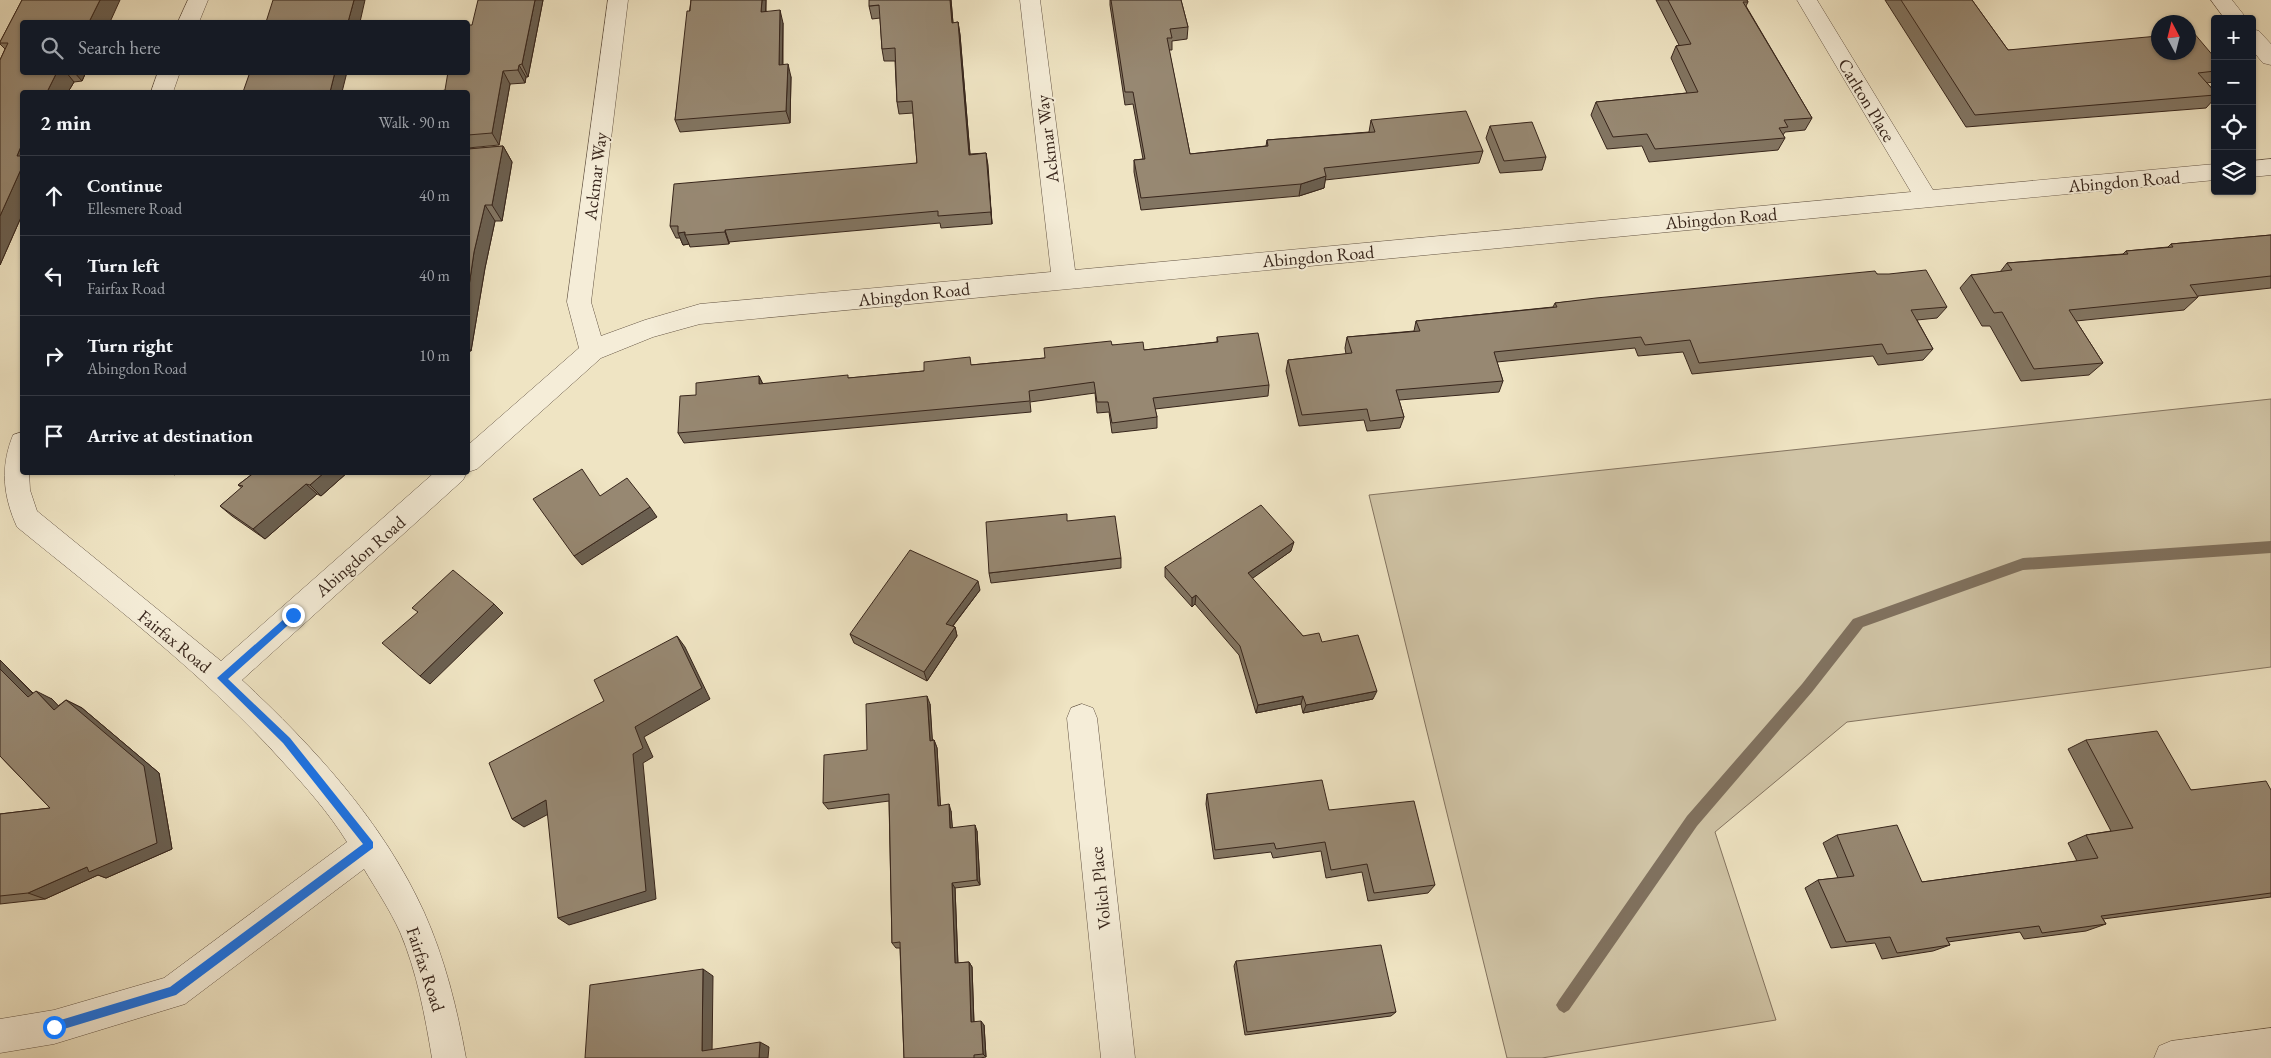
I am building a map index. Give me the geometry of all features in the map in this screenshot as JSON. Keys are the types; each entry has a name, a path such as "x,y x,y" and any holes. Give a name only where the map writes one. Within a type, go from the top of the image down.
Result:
{"street":[{"path":"190,20 198,0"},
{"name":"Ackmar Way","path":"592,351 579,302 618,0"},
{"name":"Ackmar Way","path":"1030,0 1064,279"},
{"name":"Carlton Place","path":"1807,0 1927,199"},
{"path":"2221,0 2234,15"},
{"path":"2256,41 2271,58"},
{"path":"163,90 168,75"},
{"path":"2256,169 2271,167"},
{"name":"Abingdon Road","path":"470,459 592,351 613,340 658,324 700,314 2211,172"},
{"name":"Fairfax Road","path":"20,447 7,475 27,519 222,678 286,740 369,845 414,926 439,1000 449,1058"},
{"name":"Abingdon Road","path":"222,678 451,475"},
{"name":"Volich Place","path":"1082,718 1118,1058"},
{"path":"0,1036 54,1027 173,992 369,845"},
{"path":"2170,1058 2271,1044"}],"shaded area":[{"path":"2271,399 2271,667 1847,722 1715,832 1776,1020 1542,1058 1507,1058 1369,495"}],"building":[{"path":"22,0 100,0 90,20 20,20 20,75 56,75 48,90 20,90 20,149 17,156 20,156 20,171 0,216 0,60 8,43 0,42"},
{"path":"273,0 354,0 349,20 267,20"},
{"path":"478,0 535,0 522,64 519,65 518,70 503,71 492,133 470,135 470,90 445,90 448,75 470,75 470,25 472,25"},
{"path":"691,0 762,0 761,12 780,10 779,65 788,64 786,111 675,120 687,11 690,11"},
{"path":"869,0 950,0 952,23 958,22 969,155 986,153 991,212 938,216 938,211 725,230 725,232 685,235 685,232 678,233 678,226 670,226 674,184 917,163 912,101 897,102 895,48 882,49 879,5 869,6"},
{"path":"1111,0 1181,0 1188,27 1170,29 1172,38 1167,38 1190,154 1268,146 1267,140 1375,132 1371,120 1466,111 1483,151 1324,168 1326,176 1301,184 1141,198 1134,160 1145,159 1133,92 1125,92"},
{"path":"1668,0 1747,0 1748,2 1743,2 1812,118 1784,120 1788,127 1779,128 1785,138 1655,149 1647,134 1613,137 1596,102 1698,92 1676,46 1691,44"},
{"path":"1901,0 1972,0 2008,50 2151,37 2151,60 2196,60 2196,36 2211,53 2211,71 2198,73 2211,88 2211,95 1975,115"},
{"path":"249,75 334,75 330,90 244,90"},
{"path":"1532,122 1546,157 1504,161 1490,126"},
{"path":"503,146 492,205 485,205 470,279 470,149"},
{"path":"2271,235 2271,276 2190,285 2198,297 2069,310 2103,363 2034,369 2002,312 1994,313 1971,275 2012,270 2007,263 2128,254 2126,251 2173,247 2171,244"},
{"path":"1926,270 1947,307 1911,310 1933,349 1887,354 1882,344 1699,363 1690,340 1645,345 1641,337 1494,352 1503,381 1396,390 1404,417 1370,421 1367,409 1302,415 1288,360 1352,353 1347,337 1420,331 1416,321 1557,307 1555,303 1596,298 1875,271 1877,274 1889,274"},
{"path":"1258,333 1269,385 1153,398 1157,417 1112,423 1108,402 1097,402 1094,382 1029,391 1030,401 678,433 680,396 696,395 696,383 759,376 759,384 848,375 848,378 924,371 924,362 970,357 971,365 1045,358 1044,348 1111,341 1112,345 1143,342 1144,350 1218,342 1217,337"},
{"path":"582,469 600,496 627,478 650,507 574,556 533,499"},
{"path":"251,475 322,475 310,485 306,484 253,529 220,506 243,486 238,485"},
{"path":"1261,505 1294,542 1248,573 1303,636 1319,633 1322,642 1358,635 1377,691 1306,705 1303,696 1258,705 1240,646 1196,595 1192,598 1165,567"},
{"path":"1067,514 1067,521 1115,516 1121,558 989,573 986,522"},
{"path":"910,550 978,581 946,624 955,627 924,672 850,634"},
{"path":"453,570 494,604 420,676 382,643 418,612 412,608"},
{"path":"677,636 702,688 635,727 643,748 633,754 646,891 558,918 546,800 512,819 489,763 604,701 594,680"},
{"path":"0,669 28,697 36,691 54,710 66,700 144,766 157,843 89,872 87,867 28,893 0,896 0,814 50,808 0,756"},
{"path":"927,696 930,741 934,740 938,806 949,804 950,828 975,825 977,880 952,883 955,963 969,962 971,1022 981,1021 983,1054 974,1055 974,1058 904,1058 900,942 892,943 889,794 823,803 824,755 867,750 866,704"},
{"path":"2157,731 2191,790 2266,781 2271,790 2271,893 2101,916 2106,924 2042,933 2039,926 1946,938 1950,945 1897,953 1890,937 1846,942 1818,880 1854,876 1837,835 1897,825 1922,882 2098,858 2086,835 2133,828 2086,740"},
{"path":"1322,780 1329,810 1414,801 1435,885 1374,893 1367,864 1331,870 1325,842 1276,849 1274,843 1215,850 1207,794"},
{"path":"1381,945 1396,1012 1247,1032 1236,961"},
{"path":"703,969 702,1051 760,1042 759,1058 585,1058 590,985"}],"waterway":[{"path":"1564,1005 1692,821 1807,688 1858,623 2023,564 2271,547"}],"route":[{"path":"54,1027 173,992 369,845 286,740 222,678 293,615"}]}
